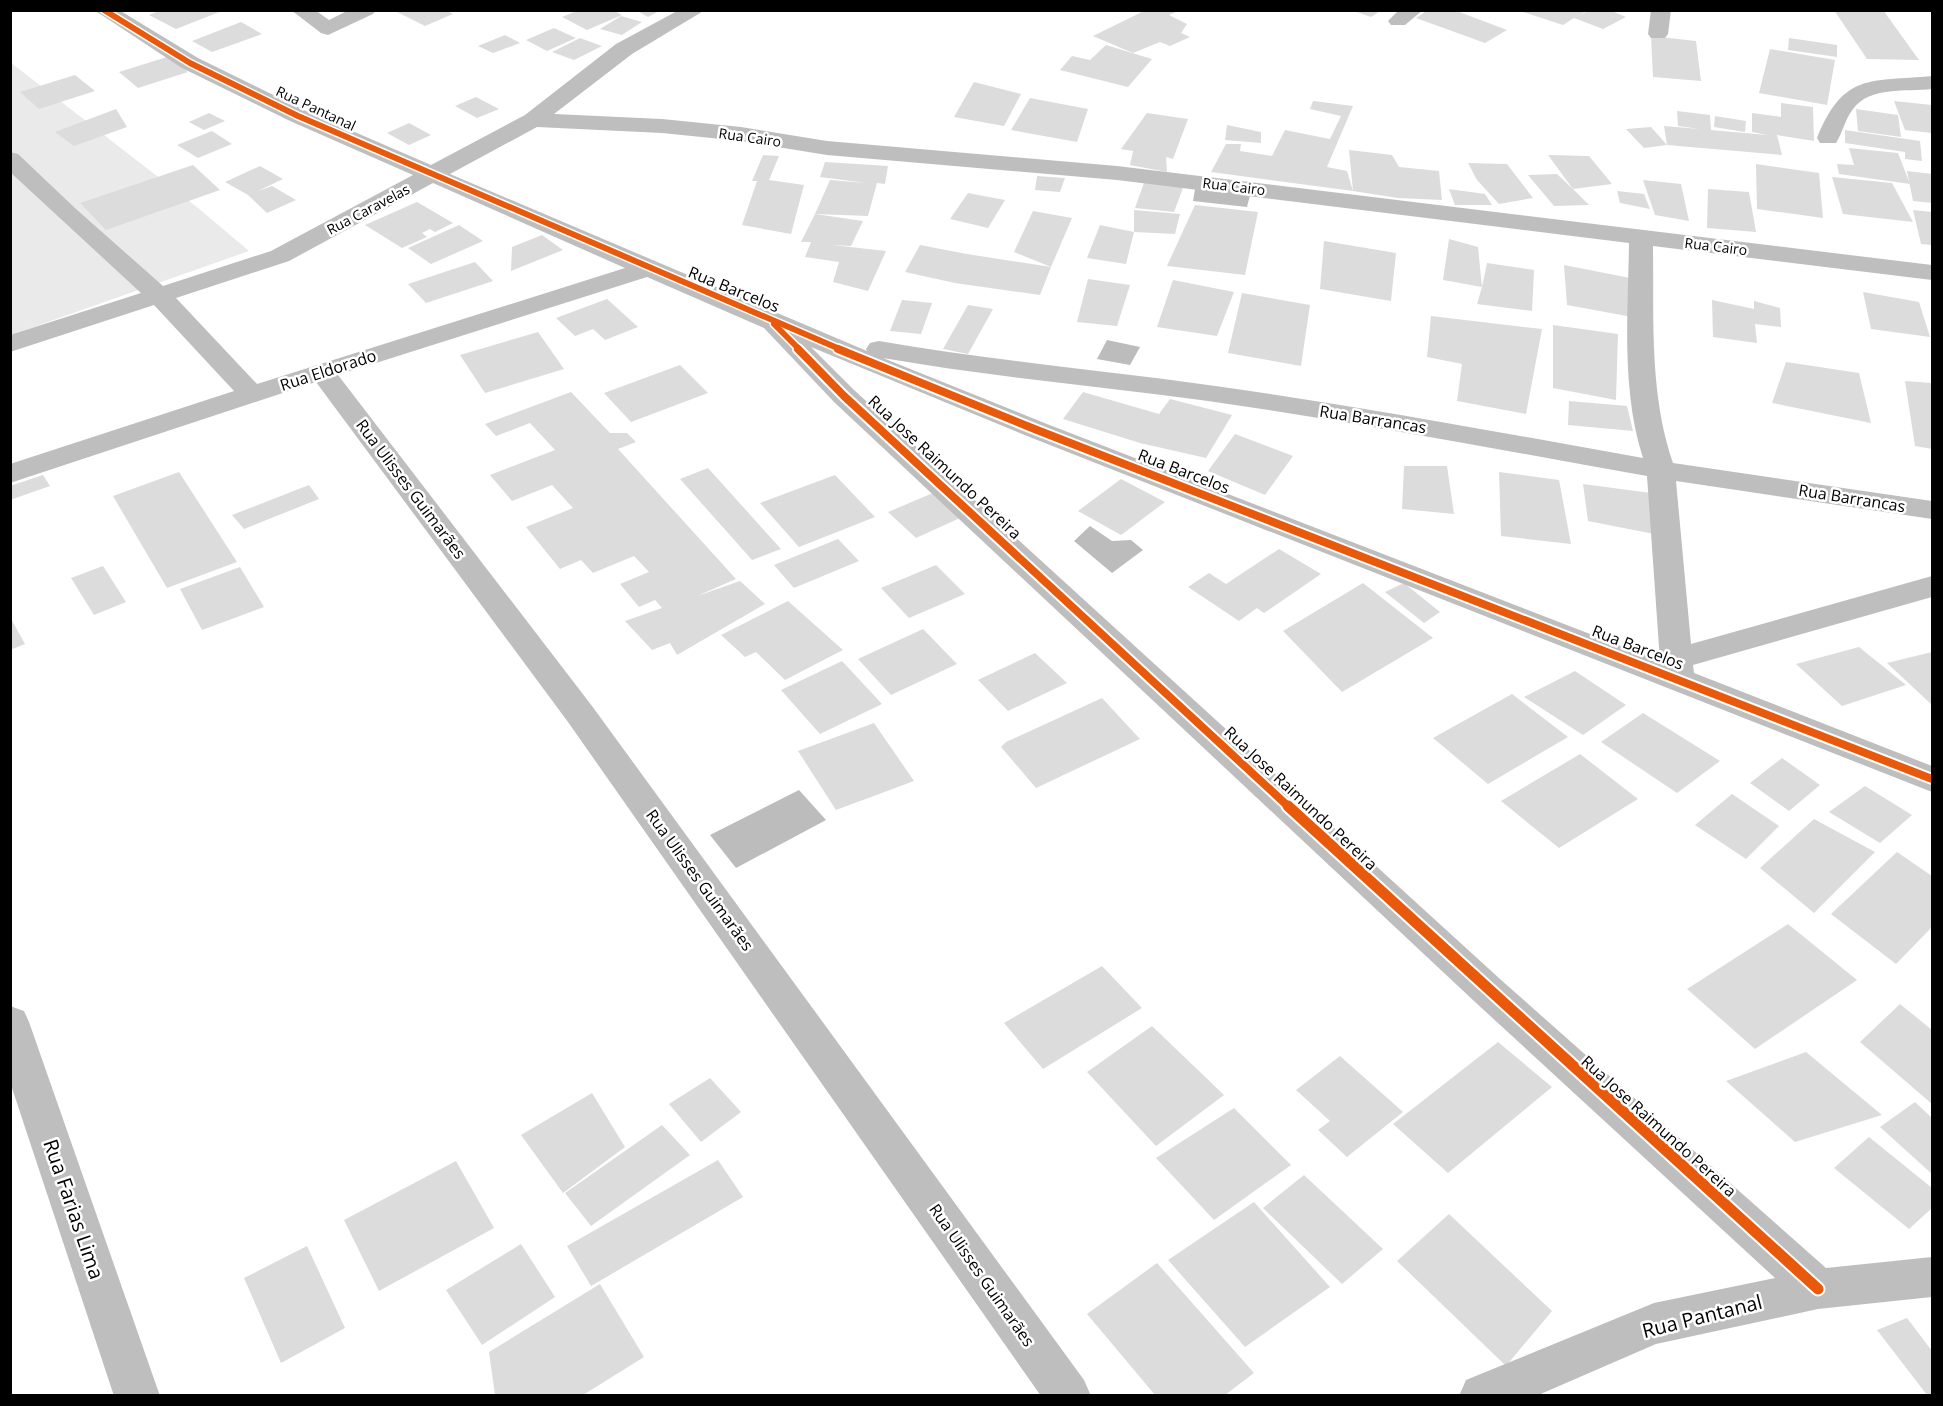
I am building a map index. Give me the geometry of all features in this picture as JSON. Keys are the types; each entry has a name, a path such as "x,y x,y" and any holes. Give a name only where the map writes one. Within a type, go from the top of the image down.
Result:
{"street":[{"name":"Rua Pantanal","path":"104,10 190,63 298,116 432,175"},
{"path":"301,10 328,29 366,10"},
{"name":"Rua Caravelas","path":"10,344 280,256 533,120 624,49 695,10"},
{"path":"1658,34 1661,10"},
{"path":"1828,138 1834,118 1847,98 1859,90 1927,89"},
{"name":"Rua Cairo","path":"533,120 662,126 826,148 1117,173 1932,272"},
{"path":"12,163 160,296 252,395"},
{"name":"Rua Barcelos","path":"432,175 647,269 1037,430 1677,669 1932,779"},
{"path":"1641,237 1648,426 1652,447 1661,470 1677,669"},
{"name":"Rua Eldorado","path":"10,474 647,269"},
{"name":"Rua Jose Raimundo Pereira","path":"771,321 844,396 1478,982 1818,1289"},
{"name":"Rua Barrancas","path":"811,336 948,361 1195,391 1385,420 1661,470 1932,510"},
{"name":"Rua Ulisses Guimarães","path":"322,372 580,714 1068,1395"},
{"name":"Rua Barcelos","path":"1677,669 1932,586"},
{"name":"Rua Farias Lima","path":"10,1022 137,1395"},
{"name":"Rua Pantanal","path":"1482,1395 1654,1324 1818,1289 1932,1277"}],"shaded area":[{"path":"10,62 198,208 249,251 11,335"},
{"path":"1195,189 1250,195 1247,207 1193,201"},
{"path":"1107,340 1140,347 1130,365 1097,359"},
{"path":"1090,526 1112,541 1131,540 1143,550 1112,573 1074,541"},
{"path":"799,790 826,820 736,868 710,835"}],"building":[{"path":"161,10 222,11 176,29 149,15"},
{"path":"393,10 446,10 453,14 425,26"},
{"path":"579,10 613,10 622,15 587,30 562,17"},
{"path":"636,10 661,10 648,17"},
{"path":"1146,10 1180,10 1169,15 1187,24 1181,33 1190,37 1170,46 1160,42 1133,53 1093,36"},
{"path":"1351,10 1382,10 1371,17"},
{"path":"1428,10 1454,10 1507,30 1485,43 1416,18"},
{"path":"1587,10 1579,16 1589,10 1609,10 1626,17 1603,29 1574,18 1563,25 1520,11"},
{"path":"1834,10 1883,10 1919,60 1867,59"},
{"path":"621,16 642,22 622,35 600,29"},
{"path":"241,22 262,34 212,52 192,41"},
{"path":"554,28 576,38 547,51 526,40"},
{"path":"505,35 520,43 493,53 478,46"},
{"path":"1651,36 1696,41 1701,81 1653,77"},
{"path":"580,38 602,46 574,60 552,52"},
{"path":"1789,38 1837,45 1837,57 1788,50"},
{"path":"1106,45 1152,59 1128,87 1060,70 1072,56 1090,60"},
{"path":"1770,49 1835,60 1827,105 1759,93"},
{"path":"170,56 188,72 138,88 119,72"},
{"path":"75,75 95,91 39,109 20,92"},
{"path":"974,82 1021,94 1004,126 954,117"},
{"path":"476,97 499,109 477,118 455,106"},
{"path":"1030,98 1088,109 1077,142 1011,130"},
{"path":"1313,101 1353,106 1327,167 1347,171 1353,191 1211,172 1226,144 1241,144 1240,151 1272,156 1285,130 1330,139 1341,116 1310,109"},
{"path":"1894,101 1932,105 1932,133 1905,130"},
{"path":"1781,103 1813,107 1814,141 1777,135 1782,155 1667,145 1664,126 1700,129 1678,126 1677,111 1710,115 1711,130 1767,135 1752,132 1752,113 1781,117"},
{"path":"116,109 127,127 74,146 55,132"},
{"path":"1856,109 1898,115 1901,137 1858,131"},
{"path":"209,113 225,121 204,130 189,122"},
{"path":"1147,113 1188,119 1173,159 1166,157 1167,172 1130,165 1133,151 1121,149"},
{"path":"1715,116 1746,121 1745,132 1714,127"},
{"path":"409,123 431,135 409,145 387,133"},
{"path":"1227,125 1261,132 1261,143 1225,140"},
{"path":"1651,127 1667,145 1644,148 1626,129"},
{"path":"1845,130 1920,141 1922,161 1905,159 1905,152 1845,143"},
{"path":"212,131 232,144 198,158 177,145"},
{"path":"1849,148 1898,153 1910,184 1839,174 1837,164 1854,165"},
{"path":"1349,150 1392,155 1399,167 1439,171 1442,200 1398,198 1353,191"},
{"path":"763,155 779,156 769,180 804,185 791,234 742,225 757,181 752,181"},
{"path":"1548,155 1589,156 1612,184 1573,189"},
{"path":"825,162 888,166 885,184 877,183 868,216 815,214 830,180 867,183 820,177"},
{"path":"1468,163 1507,164 1533,198 1499,204 1477,180"},
{"path":"1756,164 1819,173 1823,218 1757,209"},
{"path":"193,165 220,190 106,230 80,203"},
{"path":"260,166 283,179 258,191 272,186 296,200 267,213 248,195 225,182"},
{"path":"1907,171 1932,174 1932,203 1913,201"},
{"path":"1557,174 1589,205 1554,206 1528,175"},
{"path":"1037,176 1065,178 1060,192 1035,190"},
{"path":"1832,177 1892,183 1913,222 1843,214"},
{"path":"1145,180 1184,185 1174,212 1135,208"},
{"path":"1643,180 1681,184 1689,221 1655,215"},
{"path":"1449,189 1485,194 1492,205 1455,205"},
{"path":"1708,189 1749,192 1756,232 1707,228"},
{"path":"1617,191 1644,194 1650,209 1620,203"},
{"path":"968,193 1005,200 988,228 950,219"},
{"path":"417,202 453,223 435,232 430,229 422,233 427,237 402,248 365,225"},
{"path":"1195,205 1258,212 1245,275 1167,266"},
{"path":"1134,210 1180,214 1175,234 1134,232"},
{"path":"1913,210 1932,212 1932,245 1921,244"},
{"path":"1033,211 1072,218 1051,267 1014,252"},
{"path":"815,214 863,221 851,246 832,245 886,251 868,291 833,282 839,262 805,257 811,242 801,242"},
{"path":"459,225 483,241 431,264 408,248"},
{"path":"1100,225 1134,232 1126,264 1087,258"},
{"path":"542,235 563,250 511,271 512,247"},
{"path":"1449,239 1478,247 1482,287 1443,280"},
{"path":"1324,241 1396,253 1391,301 1320,289"},
{"path":"920,245 1051,267 1040,295 955,283 905,272"},
{"path":"475,262 493,281 426,303 408,284"},
{"path":"1487,263 1534,270 1532,311 1477,304"},
{"path":"1564,265 1630,278 1643,319 1567,305"},
{"path":"1088,279 1130,285 1117,326 1077,322"},
{"path":"1173,280 1234,292 1217,336 1157,327"},
{"path":"1863,292 1919,302 1930,337 1871,329"},
{"path":"1242,293 1310,305 1301,366 1228,353"},
{"path":"607,299 638,327 605,340 593,329 575,336 556,318"},
{"path":"902,300 932,303 921,334 890,331"},
{"path":"1712,300 1754,309 1754,301 1780,308 1781,327 1755,324 1757,343 1713,337"},
{"path":"968,305 993,309 968,354 943,349"},
{"path":"1431,316 1542,329 1526,414 1457,401 1462,364 1427,357"},
{"path":"1553,325 1618,334 1616,400 1553,388"},
{"path":"538,332 564,369 485,393 460,355"},
{"path":"1786,362 1859,373 1871,423 1772,403"},
{"path":"680,365 708,393 631,422 604,393"},
{"path":"1905,381 1932,383 1932,449 1915,446"},
{"path":"571,392 610,433 627,433 636,442 618,449 736,579 697,596 740,581 765,604 677,655 670,643 652,650 625,621 662,608 655,600 639,607 620,584 649,572 634,556 593,573 581,560 560,569 526,527 573,508 552,485 512,501 490,475 555,450 530,423 496,436 485,424"},
{"path":"1083,392 1159,414 1170,399 1232,415 1206,458 1140,443 1063,419"},
{"path":"1569,401 1627,406 1633,431 1568,425"},
{"path":"1235,434 1293,456 1265,495 1208,471"},
{"path":"1404,466 1447,466 1454,514 1402,509"},
{"path":"708,468 781,549 752,560 680,479"},
{"path":"179,472 237,562 167,588 113,496"},
{"path":"1499,472 1559,480 1571,544 1501,536"},
{"path":"43,475 50,486 10,500 10,486"},
{"path":"835,475 875,517 799,547 760,503"},
{"path":"1121,479 1165,502 1121,535 1078,511"},
{"path":"1583,484 1651,493 1654,534 1588,521"},
{"path":"309,485 319,499 244,529 232,515"},
{"path":"933,493 960,518 916,538 888,512"},
{"path":"838,539 859,561 794,588 774,565"},
{"path":"1279,549 1321,574 1264,613 1257,608 1239,621 1188,587 1209,573 1226,584"},
{"path":"936,565 965,594 909,618 881,588"},
{"path":"103,566 126,602 94,615 71,578"},
{"path":"240,567 264,607 202,630 180,589"},
{"path":"1363,583 1433,638 1342,692 1283,631"},
{"path":"1404,583 1440,612 1424,623 1385,592"},
{"path":"788,601 843,650 785,680 756,652 745,657 721,635"},
{"path":"10,617 25,644 10,650"},
{"path":"923,629 957,664 891,695 858,659"},
{"path":"1859,647 1906,685 1842,706 1796,664"},
{"path":"1932,652 1932,705 1887,663"},
{"path":"1035,653 1067,683 1008,711 978,680"},
{"path":"842,661 882,704 820,734 781,690"},
{"path":"1575,671 1626,705 1583,735 1524,697"},
{"path":"1512,694 1568,737 1488,784 1433,738"},
{"path":"1102,698 1140,739 1036,788 1001,747 1006,742"},
{"path":"1643,713 1720,761 1677,793 1601,742"},
{"path":"874,723 914,781 836,810 798,751"},
{"path":"1580,754 1638,799 1559,848 1501,801"},
{"path":"1782,758 1820,785 1789,811 1750,783"},
{"path":"1865,786 1912,815 1880,843 1829,812"},
{"path":"1732,794 1779,826 1746,859 1695,825"},
{"path":"1814,819 1875,852 1814,913 1760,868"},
{"path":"1897,852 1932,876 1932,927 1896,964 1831,914"},
{"path":"1788,924 1857,980 1755,1049 1687,989"},
{"path":"1102,966 1142,1008 1043,1069 1004,1023"},
{"path":"1900,1004 1932,1030 1932,1104 1860,1042"},
{"path":"1152,1026 1224,1095 1156,1146 1087,1072"},
{"path":"1498,1042 1552,1087 1448,1173 1393,1124"},
{"path":"1806,1052 1882,1115 1795,1142 1726,1081"},
{"path":"1340,1056 1403,1112 1347,1157 1318,1130 1330,1121 1296,1090"},
{"path":"710,1078 741,1112 701,1142 669,1104"},
{"path":"592,1093 625,1147 563,1193 521,1135"},
{"path":"1915,1102 1932,1118 1932,1174 1880,1127"},
{"path":"1234,1108 1291,1165 1214,1220 1156,1158"},
{"path":"662,1125 690,1155 591,1226 565,1193"},
{"path":"1869,1137 1932,1188 1932,1208 1909,1229 1834,1168"},
{"path":"718,1160 743,1197 591,1286 567,1246"},
{"path":"456,1161 494,1228 379,1291 344,1220"},
{"path":"1304,1175 1383,1249 1342,1284 1263,1208"},
{"path":"1254,1202 1330,1287 1245,1347 1168,1260"},
{"path":"1449,1214 1552,1311 1506,1366 1397,1261"},
{"path":"521,1244 555,1297 482,1345 446,1290"},
{"path":"307,1246 345,1328 281,1363 244,1278"},
{"path":"1157,1263 1254,1373 1225,1395 1155,1395 1087,1314"},
{"path":"600,1284 644,1357 583,1395 495,1395 489,1352"},
{"path":"1907,1318 1932,1351 1932,1395 1927,1395 1877,1330"}],"cycle path":[{"path":"104,10 190,63 298,116 755,315 1037,430 1932,779"},
{"path":"774,324 844,396 1487,990 1818,1289"}]}
